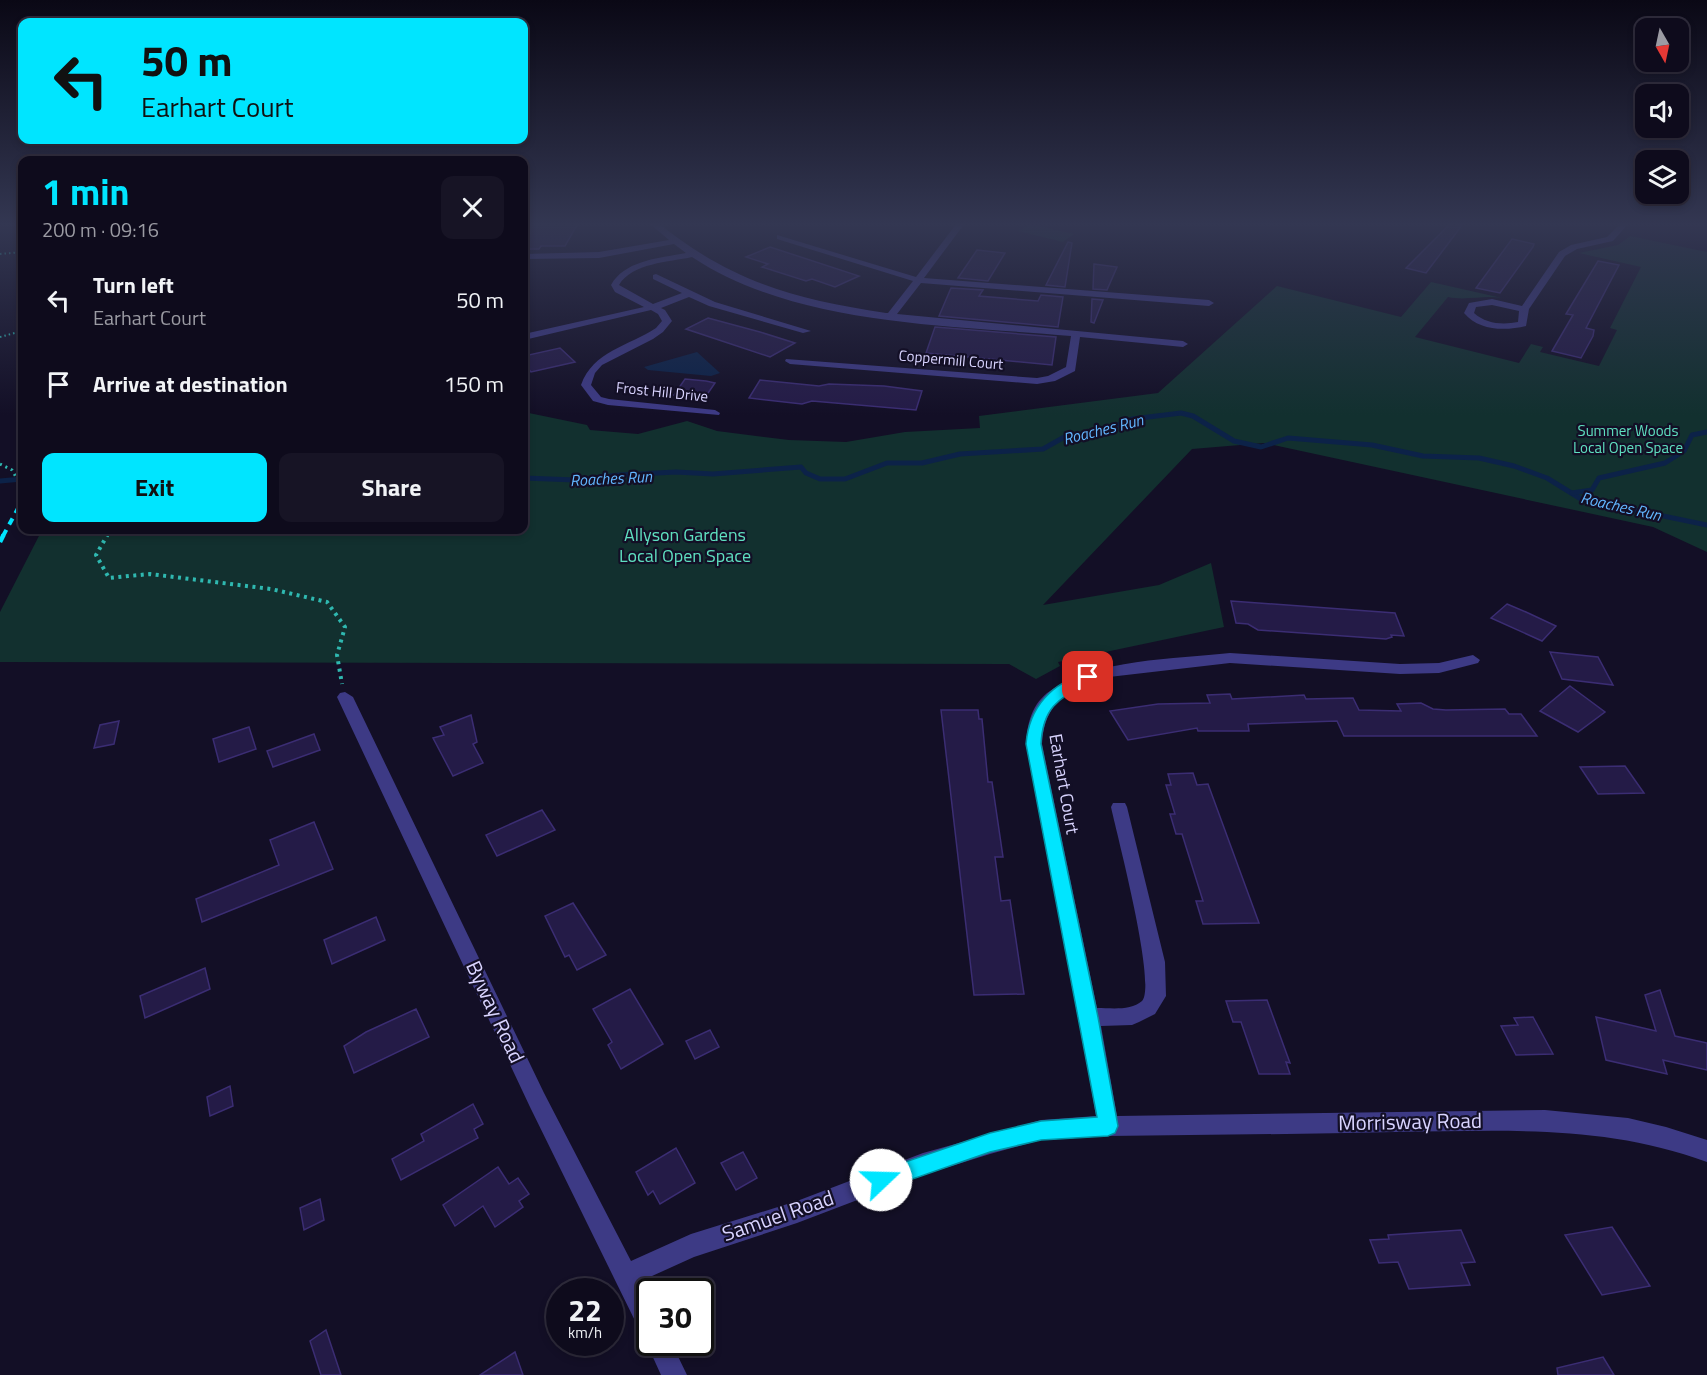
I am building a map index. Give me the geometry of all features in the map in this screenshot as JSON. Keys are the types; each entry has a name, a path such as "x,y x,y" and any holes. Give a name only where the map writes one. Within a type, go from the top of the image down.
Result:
{"street":[{"path":"616,287 654,307"},
{"path":"675,287 743,315 806,331"},
{"path":"765,287 842,308 891,316 1183,344"},
{"path":"891,316 913,287"},
{"path":"1009,287 1209,303"},
{"path":"1524,309 1486,302 1472,305 1469,313 1481,322 1511,327 1523,324 1524,309 1539,287"},
{"path":"528,336 654,307 688,294"},
{"name":"Frost Hill Drive","path":"654,307 666,316 665,325 591,370 586,385 590,393 608,402 715,413"},
{"name":"Coppermill Court","path":"790,361 1037,381 1051,380 1071,369 1076,334"},
{"name":"Earhart Court","path":"1108,1126 1089,1017 1034,744 1035,726 1042,709 1054,695 1088,677 1195,660 1271,659 1400,669 1439,668 1473,660"},
{"name":"Byway Road","path":"345,697 537,1100 636,1296"},
{"path":"1089,1017 1132,1016 1148,1008 1156,996 1155,962 1119,807"},
{"name":"Morrisway Road","path":"1108,1126 1545,1120 1608,1123 1667,1136 1707,1151"},
{"name":"Samuel Road","path":"626,1276 691,1246 797,1212 922,1164 1041,1130 1108,1126"},
{"path":"665,1356 674,1375"}],"path":[{"path":"0,337 18,332"},
{"path":"0,464 12,470 18,477"},
{"path":"108,534 96,555 109,578 150,574 271,589 327,602 345,627 337,655 345,697"}],"green space":[{"path":"1276,287 1401,317 1427,287 1454,287 1502,298 1448,297 1415,337 1519,363 1531,344 1543,347 1540,352 1599,366 1617,330 1610,328 1631,287 1707,287 1707,552 1653,527 1264,443 1192,449 1043,605 1159,585 1211,563 1224,627 1058,662 1060,666 1036,679 1009,664 0,662 0,612 40,534 528,534 528,413 587,425 590,430 638,434 687,421 717,431 789,440 846,442 905,432 980,428 979,416 1158,393"}],"water":[{"path":"697,352 720,373 711,376 648,370 644,367"}],"building":[{"path":"1093,287 1108,287 1107,290 1093,289"},
{"path":"1477,287 1504,287 1500,293"},
{"path":"1582,287 1607,287 1586,328 1594,330 1593,336 1581,358 1552,351 1573,315 1566,314"},
{"path":"951,288 983,290 979,296 1038,301 1041,295 1063,297 1058,327 939,316"},
{"path":"1092,299 1103,300 1094,323 1091,322"},
{"path":"708,318 795,343 770,357 686,329"},
{"path":"935,327 1056,337 1052,365 926,353"},
{"path":"560,348 575,362 531,372 528,369 528,355"},
{"path":"685,379 715,383 704,399 674,395"},
{"path":"760,380 819,386 829,384 884,386 922,391 916,410 812,401 802,404 749,398"},
{"path":"1231,601 1395,613 1404,636 1391,635 1392,637 1386,639 1258,630 1248,624 1236,623"},
{"path":"1507,604 1556,626 1542,641 1491,618"},
{"path":"1550,652 1598,657 1613,685 1562,679"},
{"path":"1570,686 1605,712 1578,732 1540,711"},
{"path":"1230,694 1232,699 1304,695 1306,699 1353,698 1359,710 1401,711 1397,704 1421,703 1433,709 1446,710 1505,709 1509,714 1521,714 1537,736 1344,736 1337,721 1248,724 1249,731 1198,731 1197,728 1128,740 1110,711 1158,704 1210,703 1207,695"},
{"path":"941,710 978,710 979,719 982,719 988,782 992,782 1003,857 995,857 1001,901 1010,900 1024,994 974,995"},
{"path":"471,715 477,742 473,744 483,763 453,776 433,738 444,735 440,727"},
{"path":"119,721 114,744 94,748 100,725"},
{"path":"249,727 256,749 219,762 213,739"},
{"path":"314,734 320,750 273,767 267,751"},
{"path":"1625,766 1644,793 1598,794 1580,767"},
{"path":"1193,773 1197,785 1208,784 1259,923 1203,924 1196,901 1203,901 1182,834 1176,834 1170,814 1175,814 1166,785 1171,785 1168,774"},
{"path":"542,810 555,830 497,856 486,835"},
{"path":"314,822 333,869 202,922 196,899 279,865 270,840"},
{"path":"573,903 606,955 577,970 569,955 565,957 545,916"},
{"path":"376,917 385,940 332,964 324,940"},
{"path":"205,968 210,989 145,1018 140,996"},
{"path":"630,989 663,1044 621,1069 608,1045 612,1042 593,1009"},
{"path":"1660,990 1675,1036 1707,1043 1707,1070 1663,1060 1667,1074 1606,1060 1596,1017 1656,1031 1645,995"},
{"path":"1267,1000 1290,1063 1286,1062 1290,1074 1259,1074 1241,1022 1233,1022 1226,1001"},
{"path":"416,1009 429,1037 354,1073 344,1046 366,1032"},
{"path":"1533,1017 1553,1054 1516,1055 1501,1026 1518,1025 1514,1018"},
{"path":"710,1030 719,1047 695,1059 686,1041"},
{"path":"230,1086 233,1106 210,1116 207,1097"},
{"path":"473,1104 483,1124 474,1129 478,1138 401,1180 392,1159 424,1141 421,1134"},
{"path":"676,1148 695,1183 660,1204 653,1191 648,1195 636,1172"},
{"path":"743,1152 757,1178 736,1190 721,1163"},
{"path":"498,1167 509,1184 518,1178 529,1194 519,1201 523,1207 495,1227 483,1206 455,1226 443,1205"},
{"path":"320,1199 324,1220 304,1230 300,1208"},
{"path":"1612,1227 1650,1286 1602,1295 1565,1235"},
{"path":"1461,1230 1475,1262 1461,1263 1470,1285 1409,1289 1398,1262 1379,1263 1370,1240 1389,1239 1388,1235"},
{"path":"326,1330 341,1375 321,1375 310,1341"},
{"path":"515,1352 523,1375 480,1375"},
{"path":"1603,1357 1614,1375 1558,1375 1557,1368"}],"waterway":[{"name":"Roaches Run","path":"528,478 575,480 619,475 676,472 713,474 801,467 806,473 820,479 845,479 887,463 922,463 960,454 1043,449 1068,435 1102,432 1132,419 1181,413 1193,416 1234,441 1261,447 1288,438 1372,445 1423,456 1479,458 1514,466 1547,478 1581,499 1707,525"},
{"path":"1572,493 1592,490 1599,478 1665,463 1684,451 1692,435 1707,432"},
{"name":"Roaches Run","path":"0,481 18,479"}],"railway":[{"path":"3,536 18,508"},
{"path":"0,542 3,536"}],"route":[{"path":"881,1180 922,1164 1041,1130 1108,1126 1089,1017 1034,744 1035,726 1042,709 1054,695 1088,677"}],"park label":[{"name":"Summer Woods Local Open Space","path":"1628,440"},
{"name":"Allyson Gardens Local Open Space","path":"685,545"}]}
